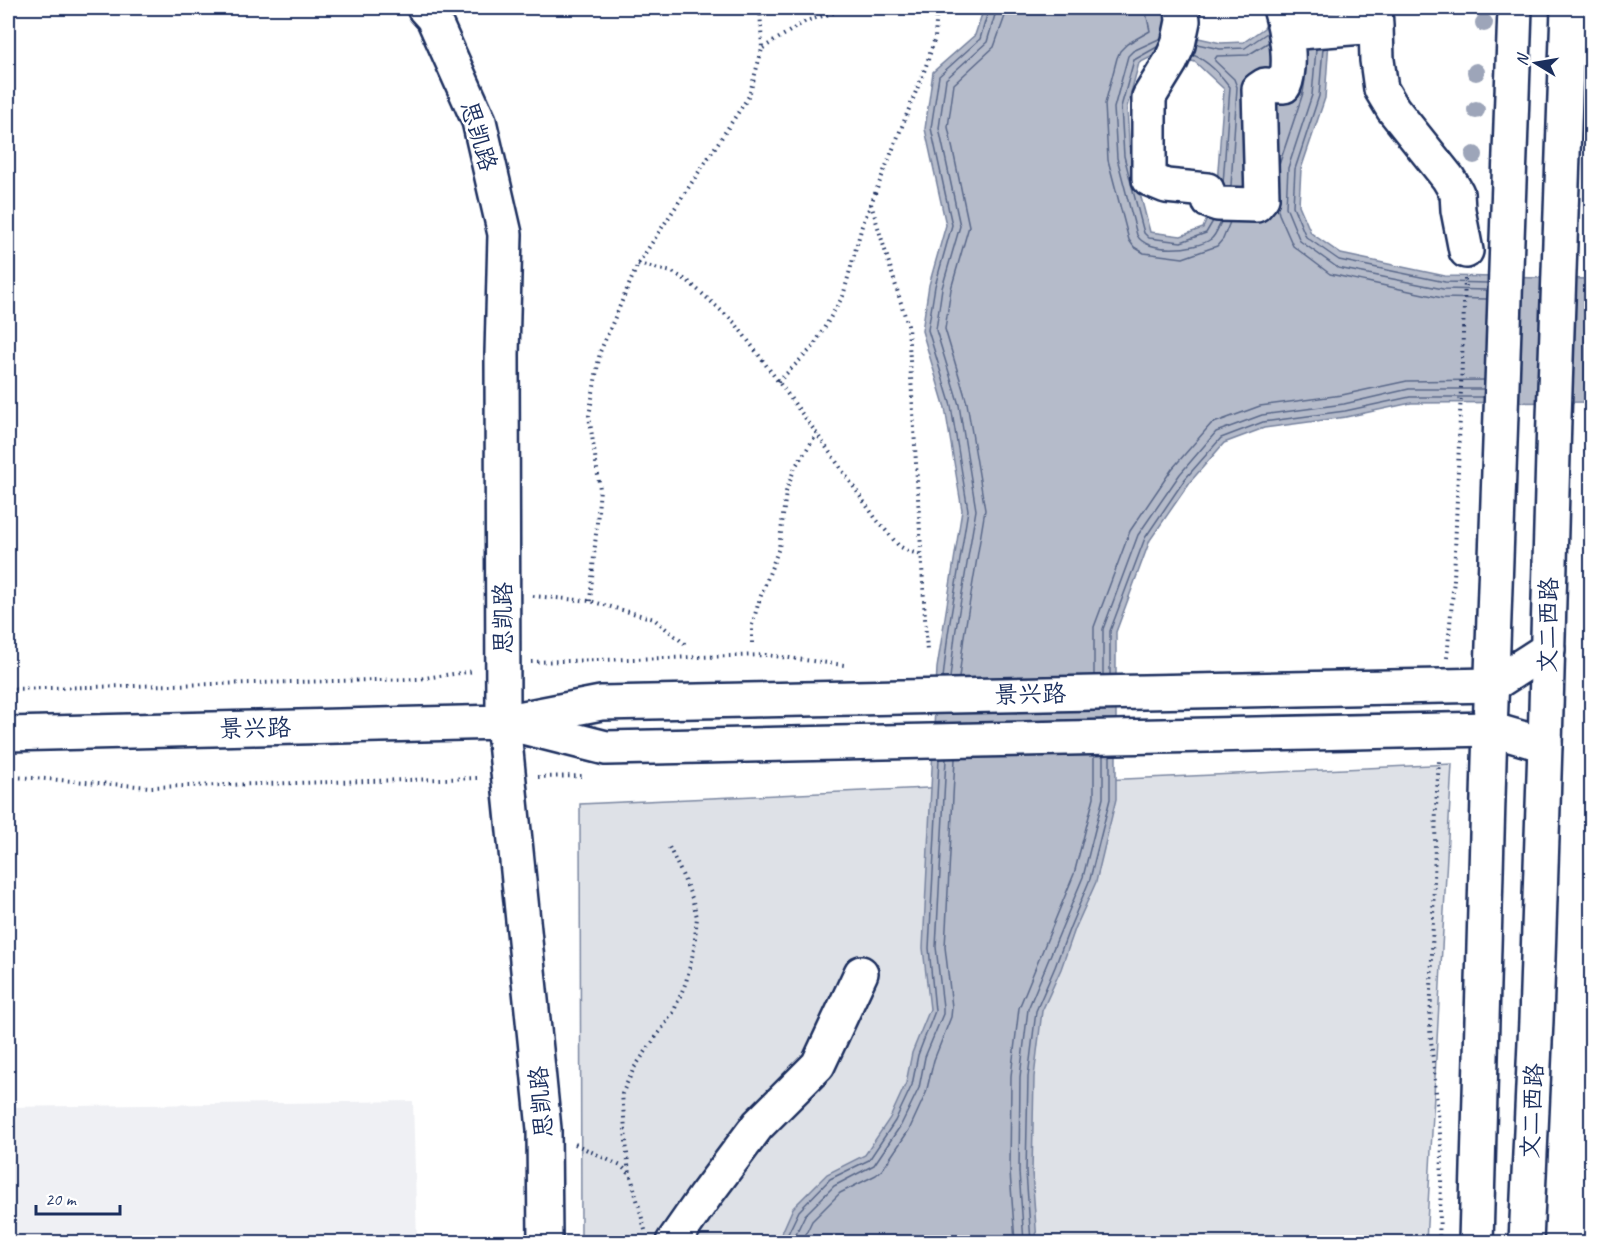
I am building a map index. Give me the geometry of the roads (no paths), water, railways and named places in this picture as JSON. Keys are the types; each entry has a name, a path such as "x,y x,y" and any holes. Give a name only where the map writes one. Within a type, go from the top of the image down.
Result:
{"street":[{"name":"思凯路","path":"424,8 433,18 479,121 505,234 502,354 503,722 544,1129 545,1242"},
{"path":"1476,1242 1490,729 1515,8"},
{"name":"文二西路","path":"1526,1242 1536,1020 1568,8"},
{"path":"1182,14 1178,45 1149,97 1149,179 1166,186 1207,190 1209,201 1218,204 1256,205 1262,198 1259,89 1265,85 1284,86 1287,77 1283,20 1370,20 1381,89 1393,109 1448,178 1457,193 1466,251"},
{"path":"1492,685 1548,649"},
{"name":"景兴路","path":"8,734 503,722 601,703 1492,685"},
{"name":"景兴路","path":"503,722 606,748 1490,729 1545,745"},
{"path":"659,1238 705,1196 758,1125 818,1065 861,973"}],"water":[{"path":"984,8 1167,8 1194,37 1221,43 1244,42 1264,28 1275,8 1322,8 1330,26 1325,98 1301,169 1299,205 1311,233 1341,254 1445,276 1591,279 1591,402 1411,403 1346,417 1264,428 1224,443 1190,482 1150,540 1116,632 1116,799 1096,882 1042,1011 1034,1077 1032,1172 1037,1242 778,1242 793,1208 827,1174 865,1155 890,1118 906,1083 912,1053 930,1009 923,948 937,668 962,510 945,408 922,331 929,285 946,225 925,129 933,72 975,35","holes":["1161,52 1195,62 1224,89 1217,196 1203,228 1181,236 1150,232 1130,155 1127,107 1139,63"]}]}
